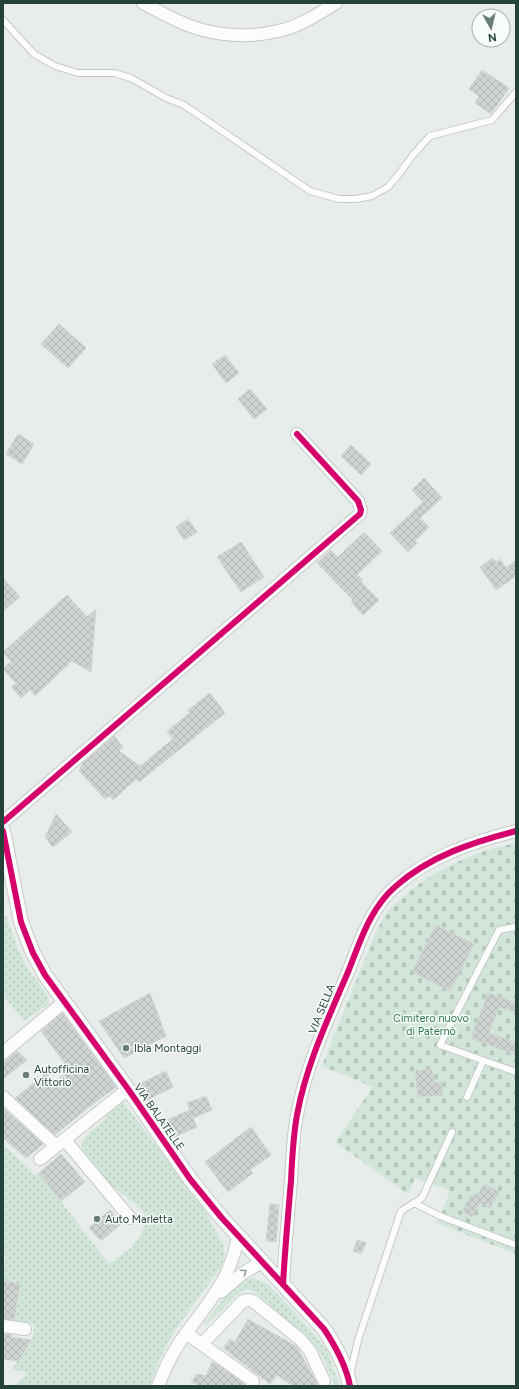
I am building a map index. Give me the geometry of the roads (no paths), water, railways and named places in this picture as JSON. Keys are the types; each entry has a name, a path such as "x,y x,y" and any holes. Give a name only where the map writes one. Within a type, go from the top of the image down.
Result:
{"street":[{"path":"143,3 190,26 217,33 247,35 278,31 306,20 336,3"},
{"path":"3,822 360,514 362,510 358,501 297,434"},
{"name":"VIA BALATELLE","path":"3,831 21,922 33,953 45,975 128,1089 190,1179 238,1236 324,1329 337,1349 349,1384"},
{"name":"VIA SELLA","path":"283,1284 294,1138 297,1114 303,1088 321,1037 368,924 385,898 395,887 408,877 463,846 516,831"},
{"path":"3,1053 64,1002"},
{"path":"40,1159 128,1089"},
{"path":"3,1097 60,1143 130,1218"},
{"path":"158,1386 164,1369 179,1343 207,1306 227,1273 234,1256 238,1236"},
{"path":"207,1306 235,1278 262,1262"},
{"path":"202,1344 243,1301 249,1300 254,1302 300,1340 310,1351 324,1381"},
{"path":"3,1326 25,1329"},
{"path":"186,1334 253,1381 252,1386"}],"lane":[{"path":"3,20 34,54 55,66 78,73 114,73 131,78 166,98 184,105 310,191 339,199 372,196 388,187 430,136 492,120 516,92"},
{"path":"516,927 499,930 440,1045 516,1072"},
{"path":"467,1097 483,1061"},
{"path":"349,1384 358,1340 397,1220 401,1211 422,1198 452,1132"},
{"path":"414,1203 440,1216 516,1246"}],"place":[{"name":"Ibla Montaggi","path":"126,1048"},
{"name":"Autofficina Vittorio","path":"26,1075"},
{"name":"Auto Marletta","path":"97,1219"}],"park label":[{"name":"Cimitero nuovo di Paternò","path":"431,1024"}]}
